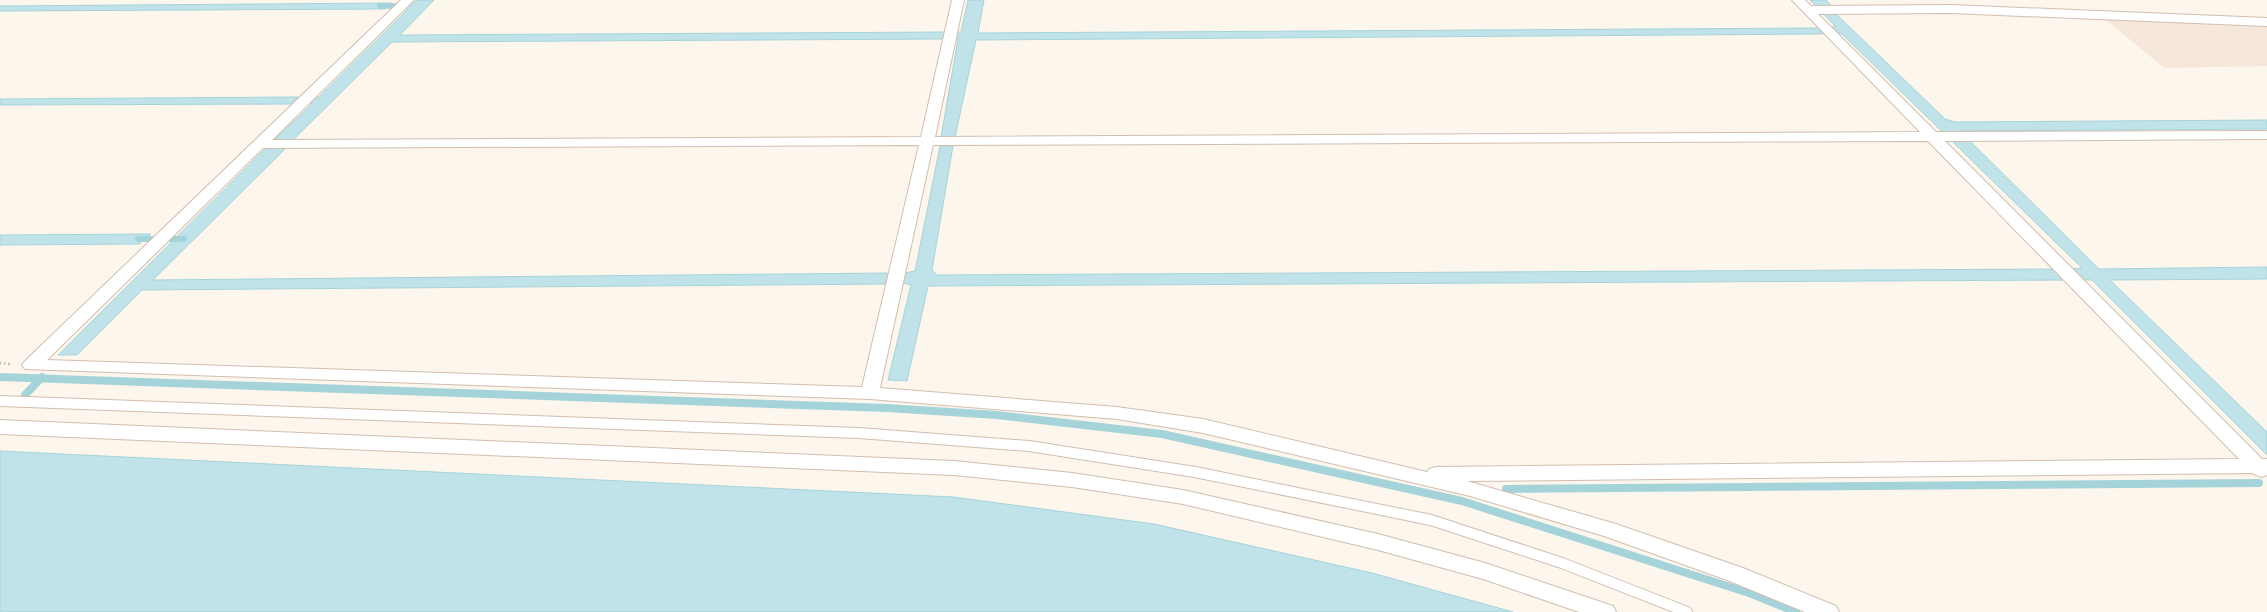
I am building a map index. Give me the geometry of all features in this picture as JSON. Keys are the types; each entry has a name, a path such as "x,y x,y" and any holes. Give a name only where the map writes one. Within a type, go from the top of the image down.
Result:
{"street":[{"path":"870,394 898,278 925,141 958,0"},
{"path":"1798,0 1812,10 1939,136 2070,275 2264,469"},
{"path":"403,4 31,365 870,394 1117,413 1203,426 1412,474 1470,489 1609,530 1735,574 1828,612"},
{"path":"1812,10 1959,9 2267,22"},
{"path":"259,144 2267,135"},
{"path":"0,427 954,468 1072,480 1182,497 1378,542 1485,571 1606,612"},
{"path":"1412,474 2264,469"}],"lane":[{"path":"0,401 859,433 1030,446 1195,472 1431,520 1562,563 1687,612"}],"shaded area":[{"path":"2098,13 2267,22 2267,66 2164,68"}],"water":[{"path":"418,0 434,0 400,35 946,32 945,39 392,42 292,141 273,141 311,105 312,101 319,97 407,10 406,6"},
{"path":"968,0 984,0 978,33 1819,28 1823,34 976,40 955,137 941,137 958,39 954,39 955,32 961,32"},
{"path":"1810,0 1826,0 1834,8 1833,11 1945,119 1955,122 2267,120 2267,129 1960,131 2099,269 2267,267 2267,279 2110,280 2267,432 2267,455 2092,280 2082,280 2071,269 2082,268 1842,34 1837,33 1831,27 1836,27"},
{"path":"392,3 385,9 0,11 0,6"},
{"path":"298,97 292,104 0,105 0,99"},
{"path":"940,146 953,146 932,270 937,275 2056,269 2067,280 928,286 907,381 888,380 911,285 903,283 904,273 915,271"},
{"path":"266,148 286,148 153,280 891,273 889,284 142,290 77,355 58,355"},
{"path":"151,234 139,244 0,245 0,235"},
{"path":"0,451 953,497 1154,524 1372,573 1513,612 0,612"}],"waterway":[{"path":"380,6 404,6"},
{"path":"138,239 184,239"},
{"path":"0,377 41,378"},
{"path":"25,395 41,378"},
{"path":"41,378 887,408 997,415 1162,434 1462,501 1749,593 1796,612"},
{"path":"1506,489 2259,483"}]}
